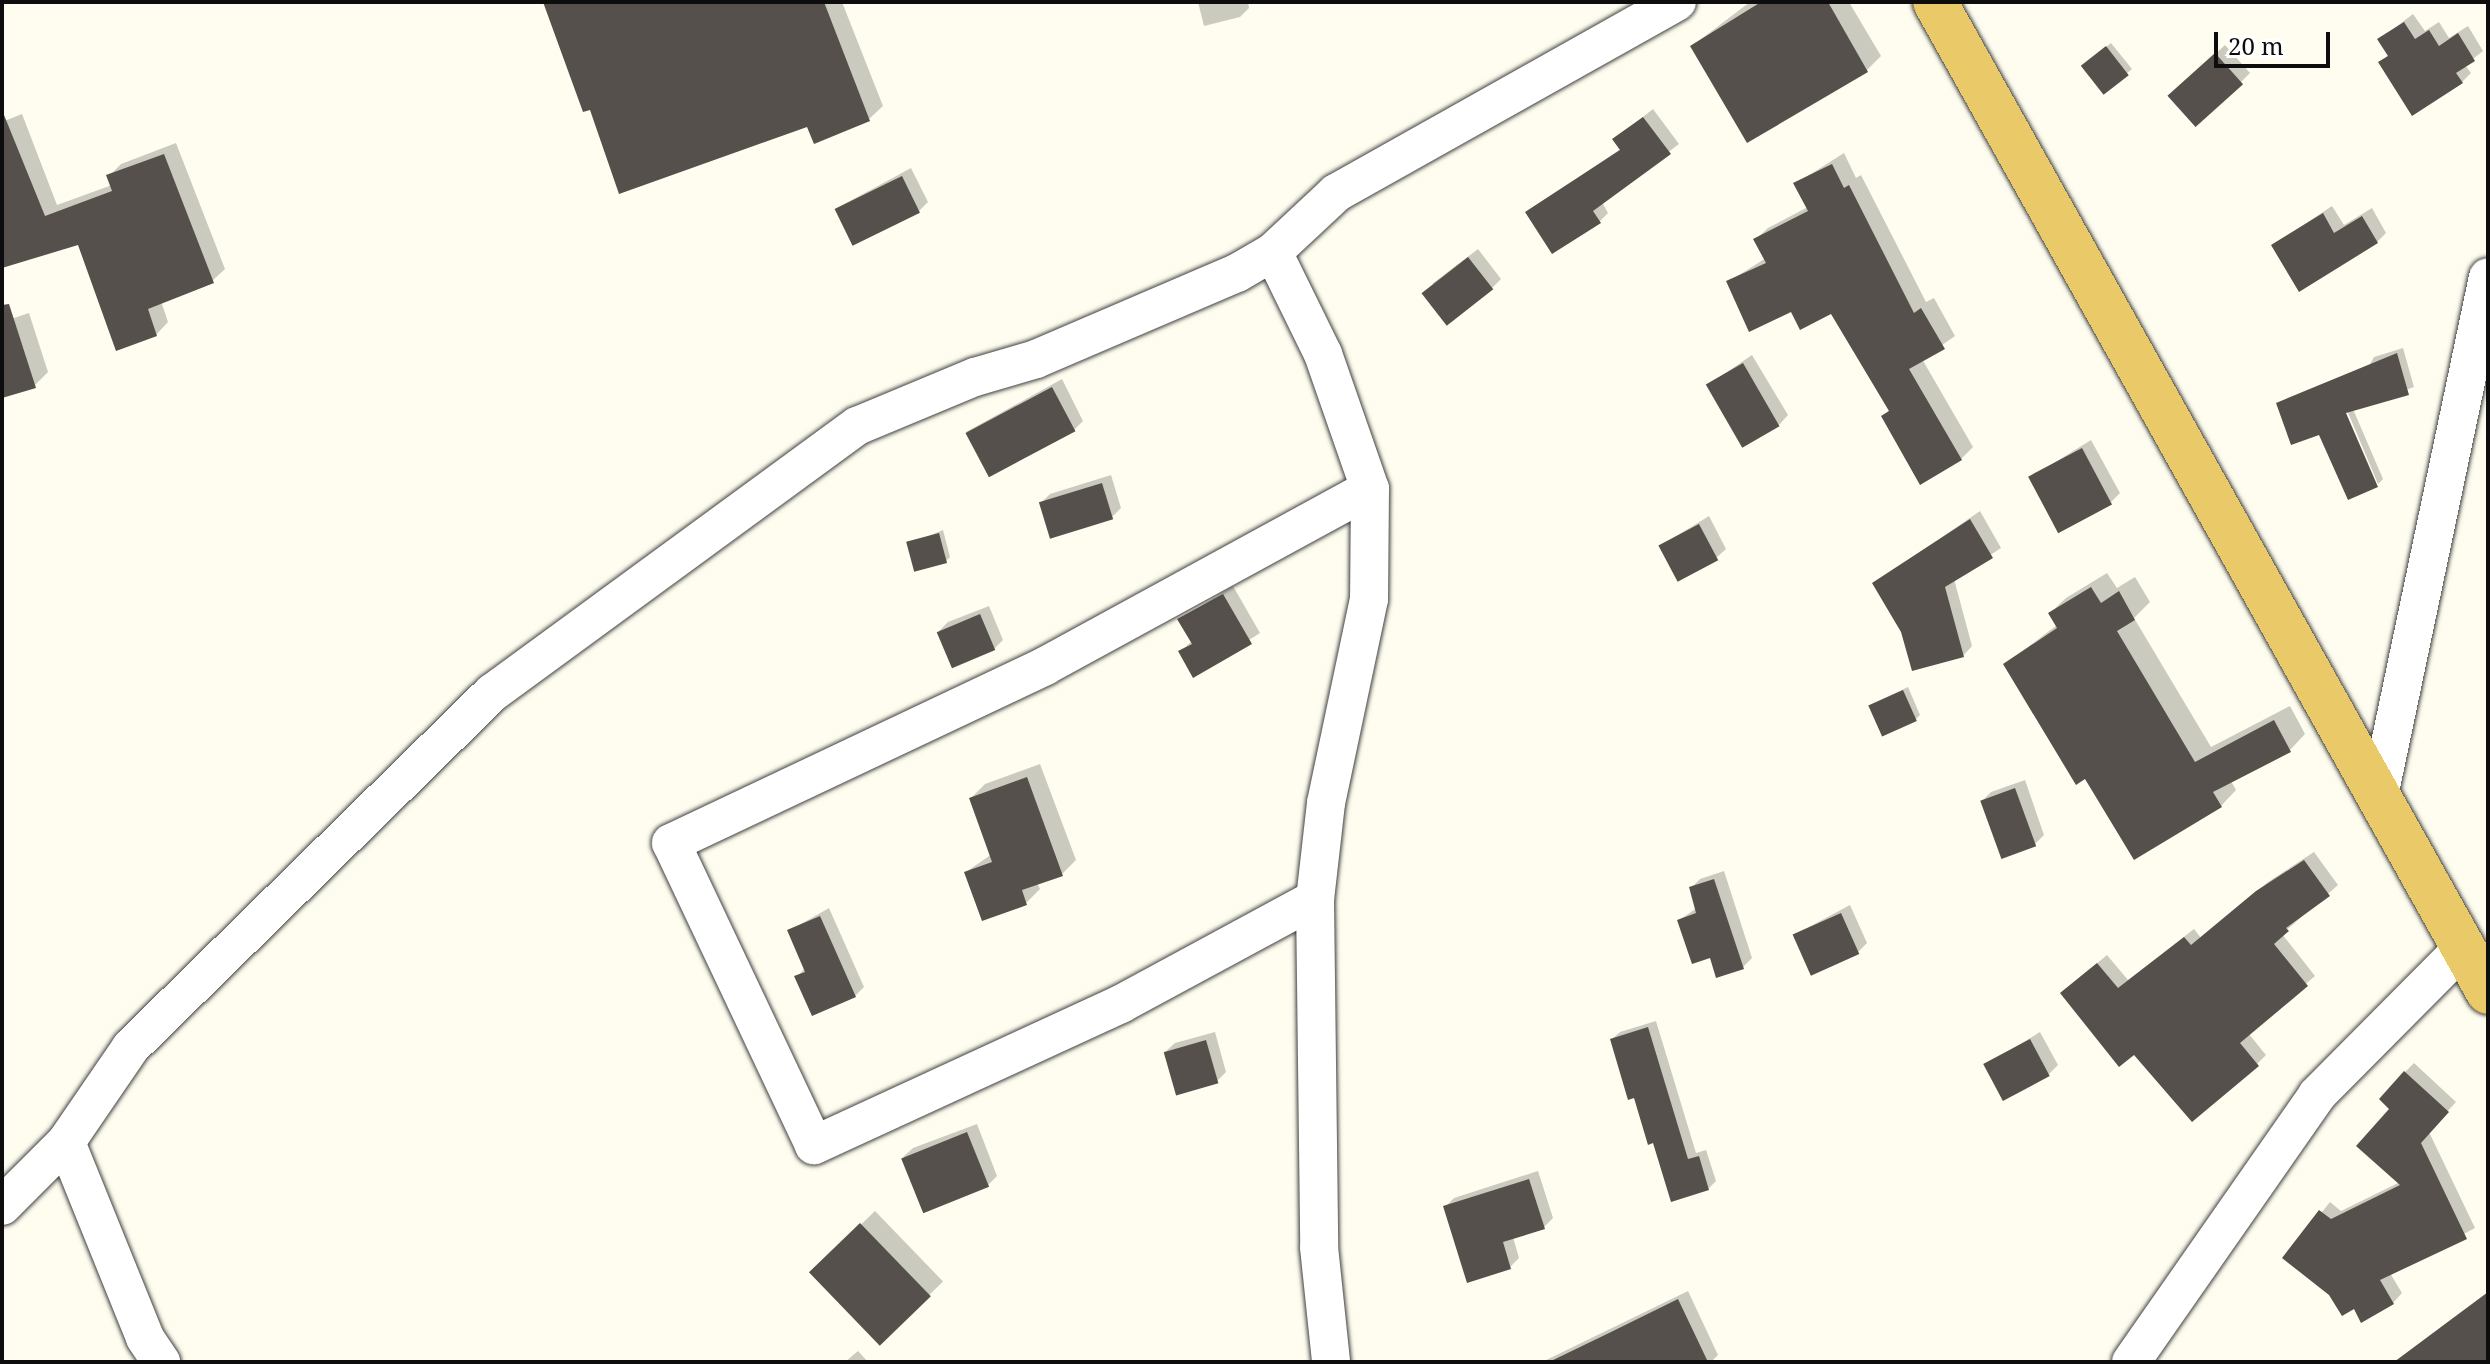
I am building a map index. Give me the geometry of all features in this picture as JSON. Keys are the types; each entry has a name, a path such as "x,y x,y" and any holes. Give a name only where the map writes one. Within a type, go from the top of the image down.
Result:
{"highway":[{"path":"1935,2 2488,992"}],"street":[{"path":"2,1206 66,1142 131,1047 492,693 857,426 1151,312 1273,252 1336,193 1677,2"},
{"path":"1273,252 1323,354 1370,489 1369,599 1326,803 1315,899 1319,1247 1331,1362"},
{"path":"2379,796 2488,277"},
{"path":"1315,899 1121,1004 814,1145 671,843 1045,666 1370,489"},
{"path":"2131,1362 2317,1095 2463,948"},
{"path":"66,1142 145,1338 161,1362"}],"building":[{"path":"543,2 824,2 870,121 814,144 807,127 619,194 590,110 583,112"},
{"path":"1761,2 1828,2 1868,72 1747,143 1690,46"},
{"path":"2404,22 2415,39 2429,30 2439,46 2458,33 2475,61 2456,73 2463,83 2412,116 2378,62 2388,56 2377,39"},
{"path":"2106,46 2129,75 2104,95 2081,66"},
{"path":"2215,53 2243,84 2196,127 2167,96"},
{"path":"2,110 45,216 112,191 106,175 164,154 214,283 148,309 157,336 116,351 78,245 2,268"},
{"path":"1643,117 1671,154 1593,211 1601,223 1552,254 1525,212 1620,150 1612,139"},
{"path":"1832,164 1844,188 1849,185 1914,313 1921,308 1945,349 1909,369 1962,460 1920,485 1881,416 1889,411 1831,314 1800,330 1791,312 1749,332 1726,281 1766,263 1753,239 1808,211 1793,183"},
{"path":"902,176 920,213 853,246 835,209"},
{"path":"2323,213 2334,233 2362,216 2378,243 2299,292 2271,245"},
{"path":"1468,257 1493,289 1447,326 1422,293"},
{"path":"9,304 36,388 2,398 2,305"},
{"path":"2397,353 2409,395 2346,413 2378,487 2348,500 2319,435 2291,445 2276,403"},
{"path":"1743,363 1780,426 1742,448 1706,384"},
{"path":"1052,387 1075,431 989,477 965,433"},
{"path":"2082,448 2112,505 2058,533 2028,477"},
{"path":"1102,483 1113,519 1050,539 1039,502"},
{"path":"1970,519 1993,558 1945,587 1964,657 1912,671 1901,632 1872,583"},
{"path":"1699,524 1718,560 1678,582 1658,546"},
{"path":"939,533 947,563 914,572 906,542"},
{"path":"2091,587 2101,603 2119,591 2135,620 2117,631 2195,762 2274,720 2291,752 2213,792 2222,807 2134,860 2085,779 2076,785 2003,664 2057,628 2048,613"},
{"path":"1223,594 1252,644 1193,678 1178,651 1192,644 1177,619"},
{"path":"980,614 995,650 952,668 937,632"},
{"path":"1903,690 1917,721 1882,737 1868,705"},
{"path":"1027,777 1063,876 1022,890 1027,905 982,921 964,872 992,862 969,798"},
{"path":"2015,788 2036,846 2001,859 1980,801"},
{"path":"2304,860 2330,896 2286,928 2289,931 2274,944 2308,986 2240,1043 2259,1066 2192,1122 2134,1055 2119,1067 2060,993 2097,963 2118,988 2184,937 2191,945 2256,891"},
{"path":"1714,879 1744,969 1716,978 1710,958 1692,964 1677,920 1696,913 1689,887"},
{"path":"1841,913 1859,954 1811,976 1793,935"},
{"path":"820,916 856,997 812,1016 794,976 805,972 787,930"},
{"path":"1648,1027 1688,1159 1699,1156 1709,1190 1671,1202 1653,1143 1648,1145 1634,1098 1628,1100 1610,1039"},
{"path":"2030,1039 2050,1076 2003,1101 1983,1064"},
{"path":"1206,1040 1218,1083 1176,1095 1164,1052"},
{"path":"2404,1071 2449,1112 2421,1143 2467,1239 2380,1280 2394,1304 2361,1323 2354,1309 2342,1316 2329,1295 2282,1258 2319,1210 2331,1219 2400,1185 2356,1146 2389,1109 2379,1099"},
{"path":"967,1132 989,1187 923,1213 901,1159"},
{"path":"1529,1179 1545,1229 1503,1242 1511,1269 1467,1283 1443,1206"},
{"path":"860,1223 931,1296 880,1346 809,1272"},
{"path":"2488,1292 2488,1362 2394,1362"},
{"path":"1678,1299 1708,1362 1549,1362 1609,1333"}]}
